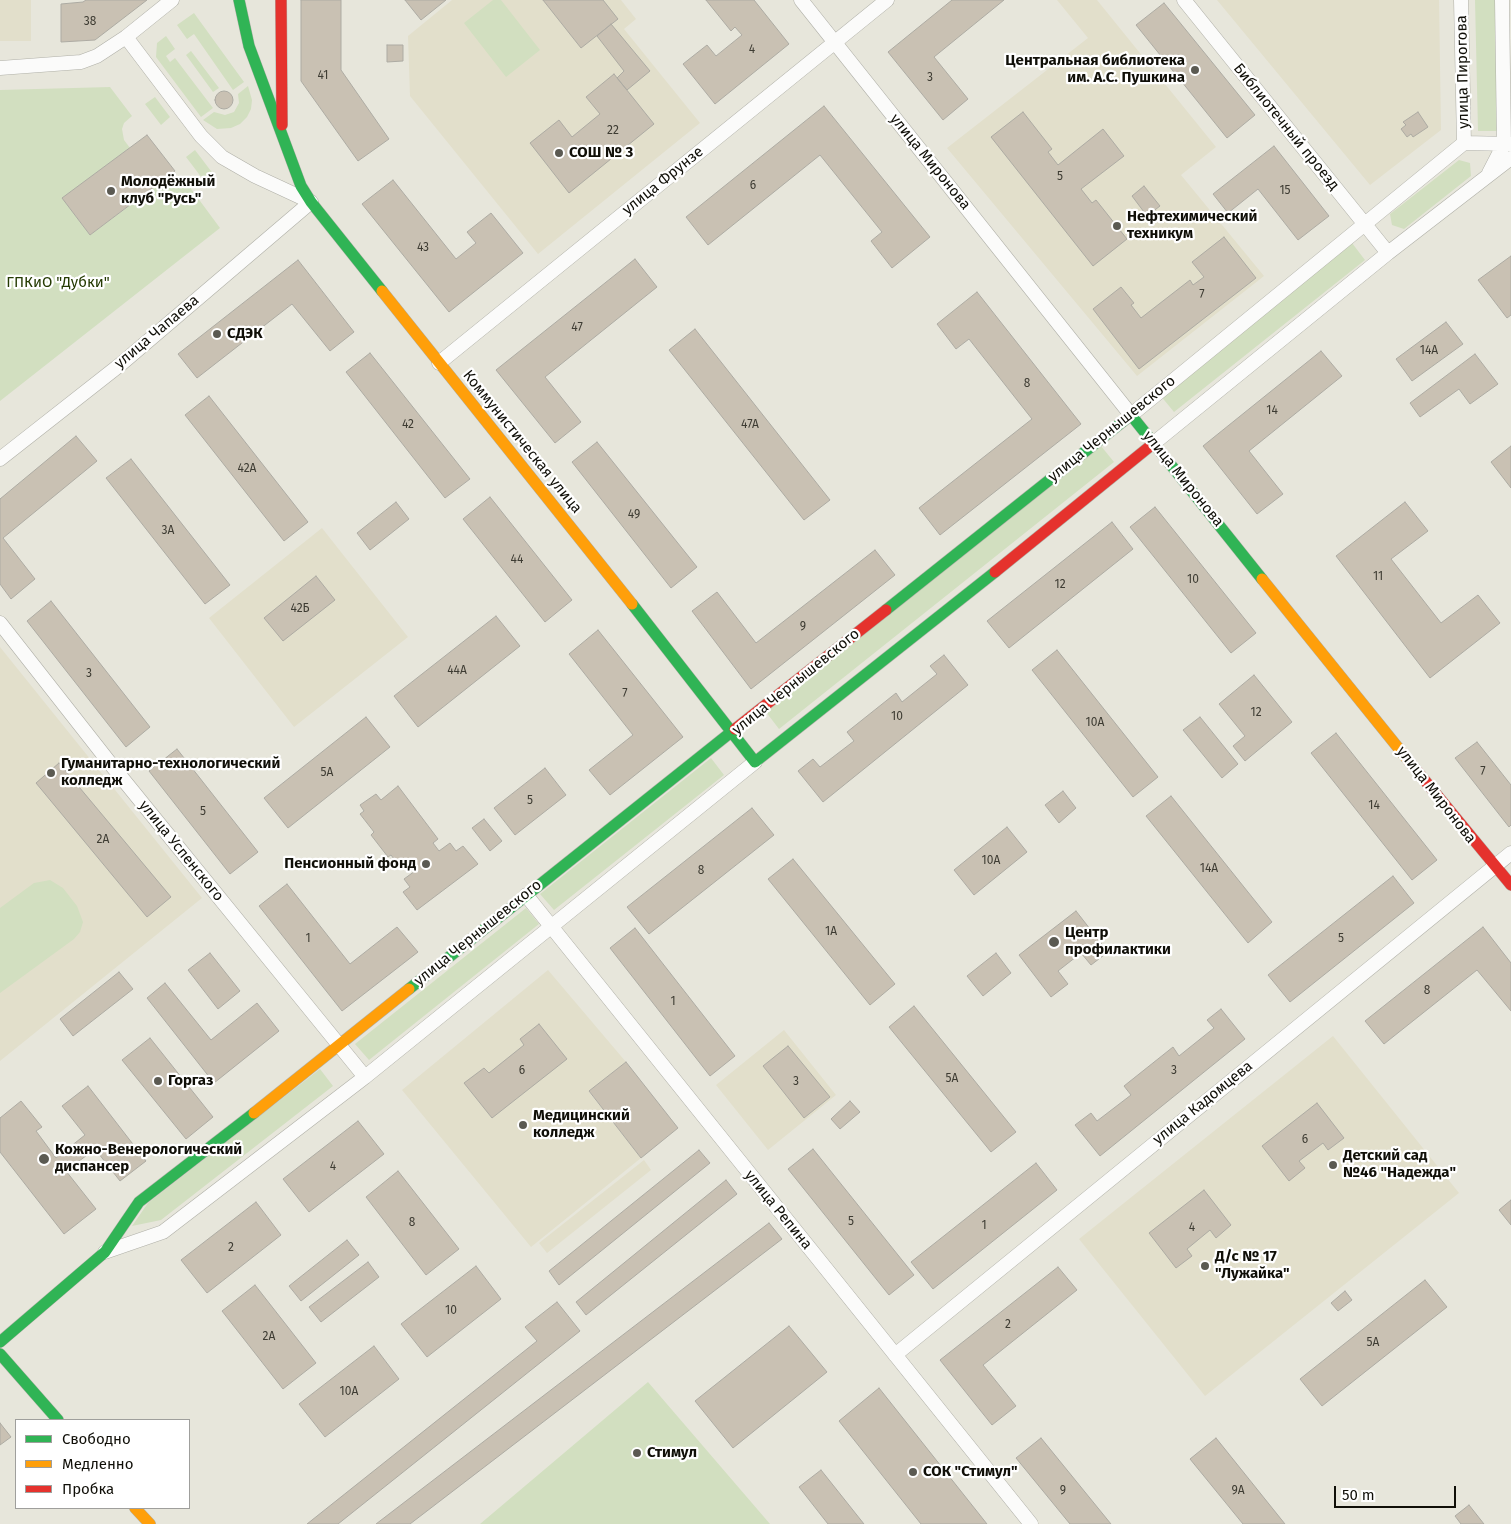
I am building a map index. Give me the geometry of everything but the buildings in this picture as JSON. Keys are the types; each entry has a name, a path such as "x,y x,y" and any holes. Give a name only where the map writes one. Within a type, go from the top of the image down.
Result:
{"main road":[{"name":"Коммунистическая улица","path":"239,0 249,46 262,85 282,131 290,159 311,202 650,626 756,762"},
{"name":"Коммунистическая улица","path":"281,0 284,69 282,131"},
{"name":"улица Миронова","path":"1131,415 1494,867 1511,885"},
{"name":"улица Чернышевского","path":"0,1342 105,1252 139,1202 340,1046 526,895 1131,415"},
{"name":"улица Чернышевского","path":"756,762 1154,443"},
{"path":"0,1354 57,1419"},
{"path":"136,1509 150,1524"}],"street":[{"path":"0,68 81,62 97,56 126,37 172,0"},
{"name":"улица Миронова","path":"800,0 1131,415"},
{"name":"улица Фрунзе","path":"439,363 887,0"},
{"name":"Библиотечный проезд","path":"1184,0 1388,253"},
{"name":"улица Пирогова","path":"1461,0 1464,143"},
{"path":"1464,143 1508,144 1502,0"},
{"path":"126,37 201,136 222,157 255,176 311,202"},
{"name":"улица Чернышевского","path":"1131,415 1363,223 1464,143"},
{"name":"улица Чернышевского","path":"1154,443 1388,253 1487,177 1508,144"},
{"path":"1487,177 1511,158"},
{"name":"улица Чапаева","path":"0,459 121,364 311,202"},
{"name":"улица Успенского","path":"0,623 113,767 365,1077"},
{"name":"улица Чернышевского","path":"105,1252 163,1232 365,1077 756,762"},
{"name":"улица Кадомцева","path":"895,1355 1511,853"},
{"name":"улица Репина","path":"526,895 1031,1524"}],"shaded area":[{"path":"0,0 31,0 31,41 0,41"},
{"name":"СОШ № 3","path":"452,0 621,0 636,19 624,29 700,123 538,254 410,96 408,36"},
{"name":"Нефтехимический техникум","path":"1057,0 1097,0 1216,147 1181,175 1264,276 1137,376 947,148 1088,38"},
{"path":"1217,0 1439,0 1441,130 1370,185"},
{"path":"322,528 408,637 294,727 209,618"},
{"name":"Гуманитарно-технологический колледж","path":"0,647 202,898 0,1061"},
{"name":"Медицинский колледж","path":"548,970 626,1062 589,1092 641,1158 531,1247 402,1090"},
{"path":"784,1030 836,1095 768,1150 716,1085"},
{"path":"1333,1036 1459,1193 1205,1396 1079,1239"},
{"path":"644,1160 651,1170 547,1253 539,1243"}],"green space":[{"path":"493,0 501,0 540,50 506,77 464,23"},
{"path":"1475,0 1495,0 1498,131 1478,131"},
{"path":"194,13 244,82 233,90 194,34 187,39 177,25"},
{"path":"166,36 175,49 166,56 170,62 175,58 213,108 201,117 156,57 157,43"},
{"path":"191,51 219,88 213,92 186,55"},
{"path":"248,86 252,100 251,109 247,117 240,124 231,128 217,129 203,120 214,112 225,115 234,112 239,103 238,94"},
{"name":"ГПКиО \"Дубки\"","path":"110,87 132,116 124,123 122,129 124,140 130,148 63,198 90,235 160,183 170,188 176,188 186,182 220,228 0,401 0,90"},
{"path":"155,97 170,117 161,125 145,104"},
{"path":"195,150 214,175 205,182 186,157"},
{"path":"1459,160 1470,163 1471,176 1404,229 1392,225 1390,214"},
{"path":"1352,243 1365,260 1174,412 1160,395"},
{"path":"1101,446 1114,462 779,729 766,712"},
{"path":"711,758 724,775 554,910 540,894"},
{"path":"50,880 63,888 77,906 83,922 80,932 74,939 0,993 0,908 34,883"},
{"path":"526,908 539,924 369,1060 355,1044"},
{"path":"320,1069 333,1086 161,1220 132,1226 148,1203"},
{"name":"Стимул","path":"648,1382 770,1524 480,1524"}],"traffic: fast":[{"path":"239,0 249,46 301,186 311,202 382,291"},
{"path":"886,610 1131,415 1262,579"},
{"path":"632,604 755,762 995,572"},
{"path":"409,989 735,729"},
{"path":"0,1342 105,1252 139,1202 254,1113"},
{"path":"0,1354 57,1419"}],"traffic: slow":[{"path":"382,291 632,604"},
{"path":"1262,579 1408,760"},
{"path":"254,1113 409,989"},
{"path":"136,1509 150,1524"}],"traffic: jam":[{"path":"281,0 282,125"},
{"path":"995,572 1154,443"},
{"path":"735,729 886,610"},
{"path":"1408,760 1511,885"}],"place":[{"name":"Центральная библиотека им. А.С. Пушкина","path":"1195,70"},
{"name":"СОШ № 3","path":"559,153"},
{"name":"Молодёжный клуб \"Русь\"","path":"111,191"},
{"name":"Нефтехимический техникум","path":"1117,226"},
{"name":"СДЭК","path":"217,334"},
{"name":"Гуманитарно-технологический колледж","path":"51,773"},
{"name":"Пенсионный фонд","path":"426,864"},
{"name":"Центр профилактики","path":"1054,942"},
{"name":"Горгаз","path":"158,1081"},
{"name":"Медицинский колледж","path":"523,1125"},
{"name":"Кожно-Венерологический диспансер","path":"44,1159"},
{"name":"Детский сад №46 \"Надежда\"","path":"1333,1165"},
{"name":"Д/с № 17 \"Лужайка\"","path":"1205,1266"},
{"name":"Стимул","path":"637,1453"},
{"name":"СОК \"Стимул\"","path":"913,1472"}]}
